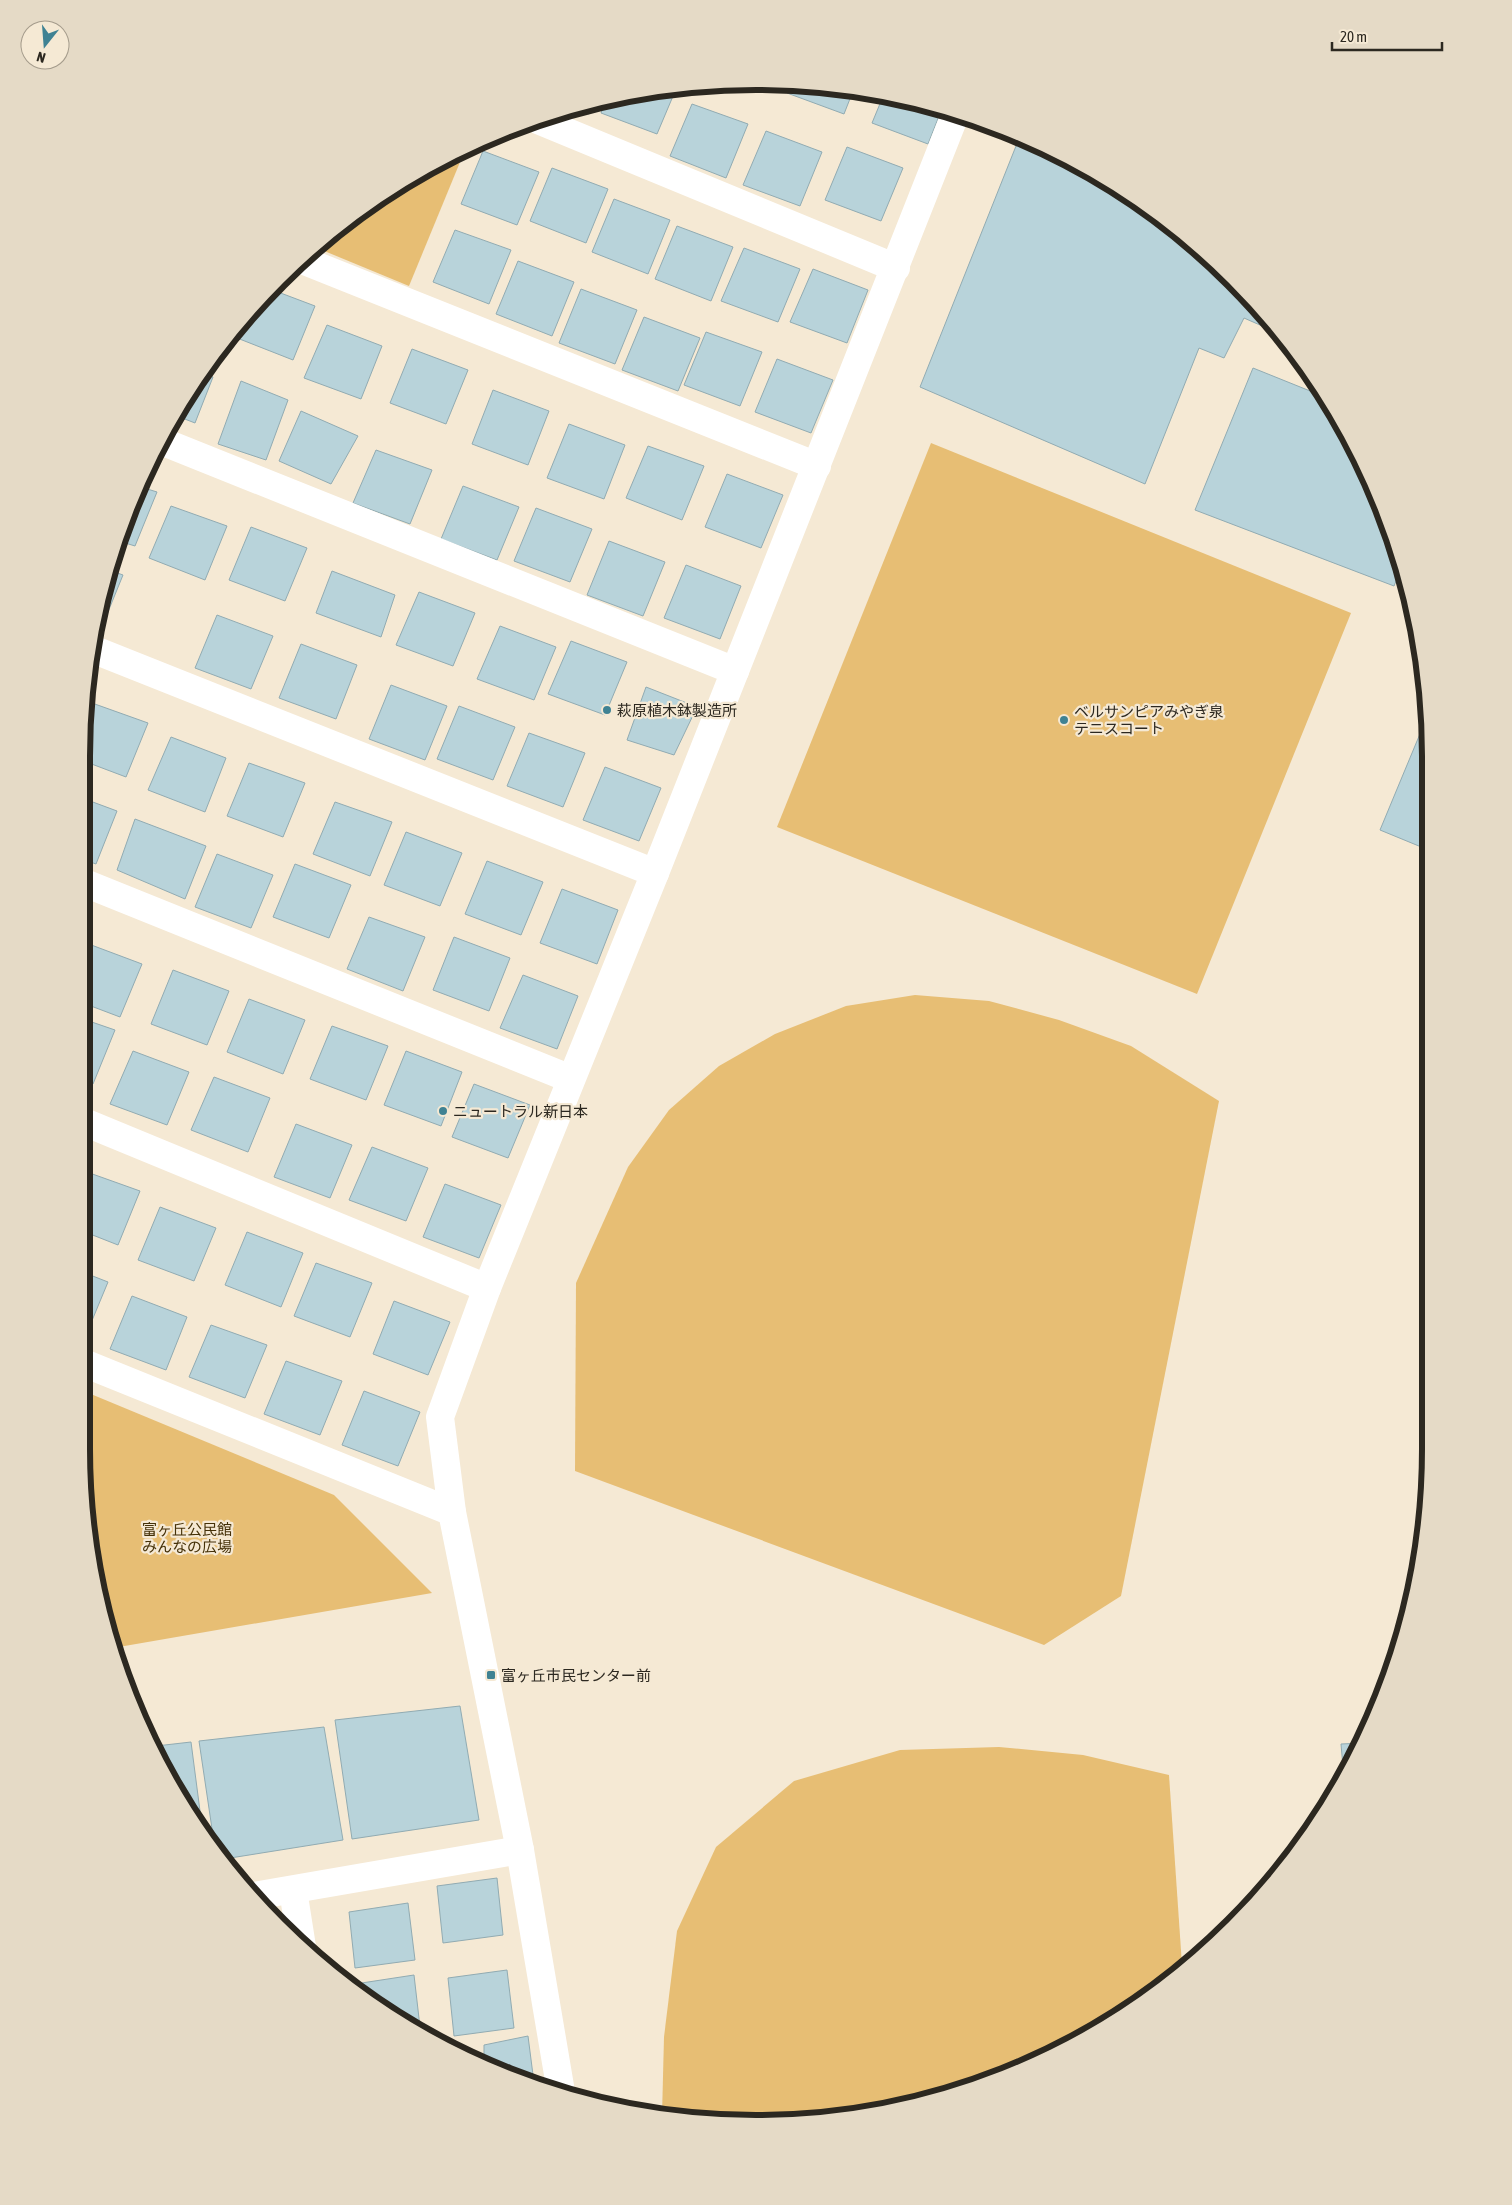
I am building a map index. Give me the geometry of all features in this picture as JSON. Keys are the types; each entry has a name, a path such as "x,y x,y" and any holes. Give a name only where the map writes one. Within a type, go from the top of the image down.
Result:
{"street":[{"path":"560,2085 520,1850 452,1512 440,1417 487,1288 655,873 953,120"},
{"path":"547,124 896,268"},
{"path":"309,263 817,466"},
{"path":"168,444 735,671"},
{"path":"99,652 655,873"},
{"path":"90,885 571,1079"},
{"path":"90,1124 487,1288"},
{"path":"90,1366 452,1512"},
{"path":"261,1895 520,1850"},
{"path":"293,1890 300,1934"}],"green space":[{"path":"461,159 409,286 323,250 386,202 423,179"},
{"name":"ベルサンピアみやぎ泉 テニスコート","path":"931,443 1351,613 1197,994 777,827"},
{"path":"915,995 989,1001 1059,1020 1131,1046 1219,1101 1121,1596 1044,1645 575,1471 576,1283 628,1167 669,1110 719,1066 775,1034 846,1006"},
{"name":"富ヶ丘公民館 みんなの広場","path":"90,1394 334,1495 432,1593 120,1647 103,1579 96,1536 91,1493"},
{"path":"999,1747 1083,1755 1169,1775 1182,1961 1126,2003 1089,2026 1051,2046 970,2080 928,2092 886,2102 800,2114 712,2114 662,2108 664,2037 677,1931 716,1847 794,1781 900,1750"}],"building":[{"path":"788,91 800,91 851,97 844,114 787,93"},
{"path":"673,96 657,134 601,113 603,109"},
{"path":"881,102 939,116 928,144 872,123"},
{"path":"692,104 748,124 726,178 670,156"},
{"path":"766,131 822,152 800,206 743,185"},
{"path":"1017,144 1089,179 1126,202 1195,255 1227,285 1265,327 1244,318 1224,358 1199,348 1145,484 920,387"},
{"path":"847,147 903,168 881,221 825,200"},
{"path":"483,151 539,172 517,225 461,204"},
{"path":"552,168 608,189 586,243 530,221"},
{"path":"614,199 670,220 648,274 592,252"},
{"path":"677,226 733,247 711,301 655,279"},
{"path":"455,230 511,250 489,304 433,282"},
{"path":"744,248 800,269 778,322 721,301"},
{"path":"518,261 574,282 552,336 496,314"},
{"path":"813,269 868,290 847,343 790,322"},
{"path":"581,289 637,310 615,364 559,343"},
{"path":"278,292 315,306 293,360 238,338"},
{"path":"644,317 700,338 678,391 622,370"},
{"path":"327,325 382,346 361,399 304,378"},
{"path":"706,332 762,352 740,406 684,385"},
{"path":"412,349 468,370 446,424 390,403"},
{"path":"777,359 833,380 811,433 755,412"},
{"path":"1253,368 1314,393 1353,461 1371,501 1387,542 1397,578 1394,586 1195,510"},
{"path":"210,376 213,377 195,423 182,418"},
{"path":"241,381 288,400 266,460 218,444"},
{"path":"493,390 549,411 528,465 472,444"},
{"path":"301,411 358,436 331,484 279,461"},
{"path":"569,424 625,445 604,499 547,478"},
{"path":"648,446 704,466 682,520 626,498"},
{"path":"376,450 432,470 410,524 353,503"},
{"path":"727,474 783,495 761,548 705,527"},
{"path":"463,486 519,507 497,560 441,539"},
{"path":"147,489 157,492 135,546 125,543"},
{"path":"171,506 227,526 205,580 149,558"},
{"path":"536,508 592,529 570,582 514,561"},
{"path":"251,527 307,548 285,601 229,580"},
{"path":"609,541 665,562 643,616 587,595"},
{"path":"686,565 741,586 720,639 664,618"},
{"path":"332,571 395,595 381,637 316,613"},
{"path":"116,573 123,575 104,621"},
{"path":"419,592 475,613 453,666 396,645"},
{"path":"217,615 273,636 251,689 195,668"},
{"path":"500,626 556,647 534,700 477,679"},
{"path":"571,641 627,662 605,715 548,694"},
{"path":"301,644 357,665 336,719 279,698"},
{"path":"391,685 447,706 425,760 369,739"},
{"path":"646,687 697,707 674,755 627,740"},
{"path":"92,703 148,723 126,777 90,763"},
{"path":"459,706 515,727 493,780 437,759"},
{"path":"1421,730 1422,847 1380,830"},
{"path":"529,733 585,753 563,807 507,786"},
{"path":"171,737 226,758 205,812 148,790"},
{"path":"249,763 305,783 283,837 227,816"},
{"path":"605,767 661,788 639,841 583,820"},
{"path":"90,801 117,811 96,864 90,862"},
{"path":"335,802 392,822 370,876 313,854"},
{"path":"135,819 206,846 185,899 117,870"},
{"path":"406,832 462,853 440,906 384,885"},
{"path":"217,854 273,875 251,928 195,907"},
{"path":"487,861 543,882 521,935 465,914"},
{"path":"295,864 351,885 329,938 273,917"},
{"path":"562,889 618,910 597,964 540,943"},
{"path":"369,917 425,937 403,991 347,969"},
{"path":"454,937 510,958 489,1011 433,990"},
{"path":"90,944 142,964 120,1017 90,1006"},
{"path":"173,970 229,991 207,1045 151,1024"},
{"path":"523,975 578,996 557,1049 500,1028"},
{"path":"249,999 305,1020 283,1074 227,1052"},
{"path":"90,1021 115,1030 93,1084 90,1083"},
{"path":"332,1026 388,1046 366,1100 310,1079"},
{"path":"133,1051 189,1072 167,1125 110,1104"},
{"path":"406,1051 462,1072 441,1126 384,1105"},
{"path":"214,1077 270,1098 248,1152 191,1130"},
{"path":"474,1084 530,1105 508,1158 452,1137"},
{"path":"296,1124 352,1145 330,1198 274,1177"},
{"path":"372,1147 428,1168 406,1221 349,1200"},
{"path":"90,1173 140,1191 118,1245 90,1234"},
{"path":"445,1184 501,1205 479,1258 423,1237"},
{"path":"160,1207 216,1228 194,1281 138,1260"},
{"path":"247,1232 303,1253 281,1307 225,1285"},
{"path":"316,1263 372,1283 350,1337 294,1316"},
{"path":"90,1275 108,1282 90,1325"},
{"path":"132,1296 187,1317 166,1370 110,1349"},
{"path":"394,1301 450,1322 428,1375 373,1354"},
{"path":"211,1325 267,1345 245,1398 189,1377"},
{"path":"286,1361 342,1381 320,1435 264,1414"},
{"path":"364,1391 420,1412 398,1466 342,1445"},
{"path":"460,1706 479,1820 352,1839 335,1720"},
{"path":"324,1727 343,1840 231,1858 213,1833 199,1741"},
{"path":"191,1742 201,1817 179,1782 160,1746"},
{"path":"1353,1743 1343,1764 1341,1744"},
{"path":"497,1878 503,1935 443,1943 437,1886"},
{"path":"408,1903 415,1960 355,1968 349,1912"},
{"path":"507,1970 514,2028 454,2036 448,1978"},
{"path":"414,1975 420,2024 386,2003 359,1983"},
{"path":"528,2036 533,2075 484,2056 484,2045"}],"place":[{"name":"萩原植木鉢製造所","path":"607,710"},
{"name":"ベルサンピアみやぎ泉 テニスコート","path":"1064,720"},
{"name":"ニュートラル新日本","path":"443,1111"},
{"name":"富ヶ丘市民センター前","path":"491,1675"}]}
